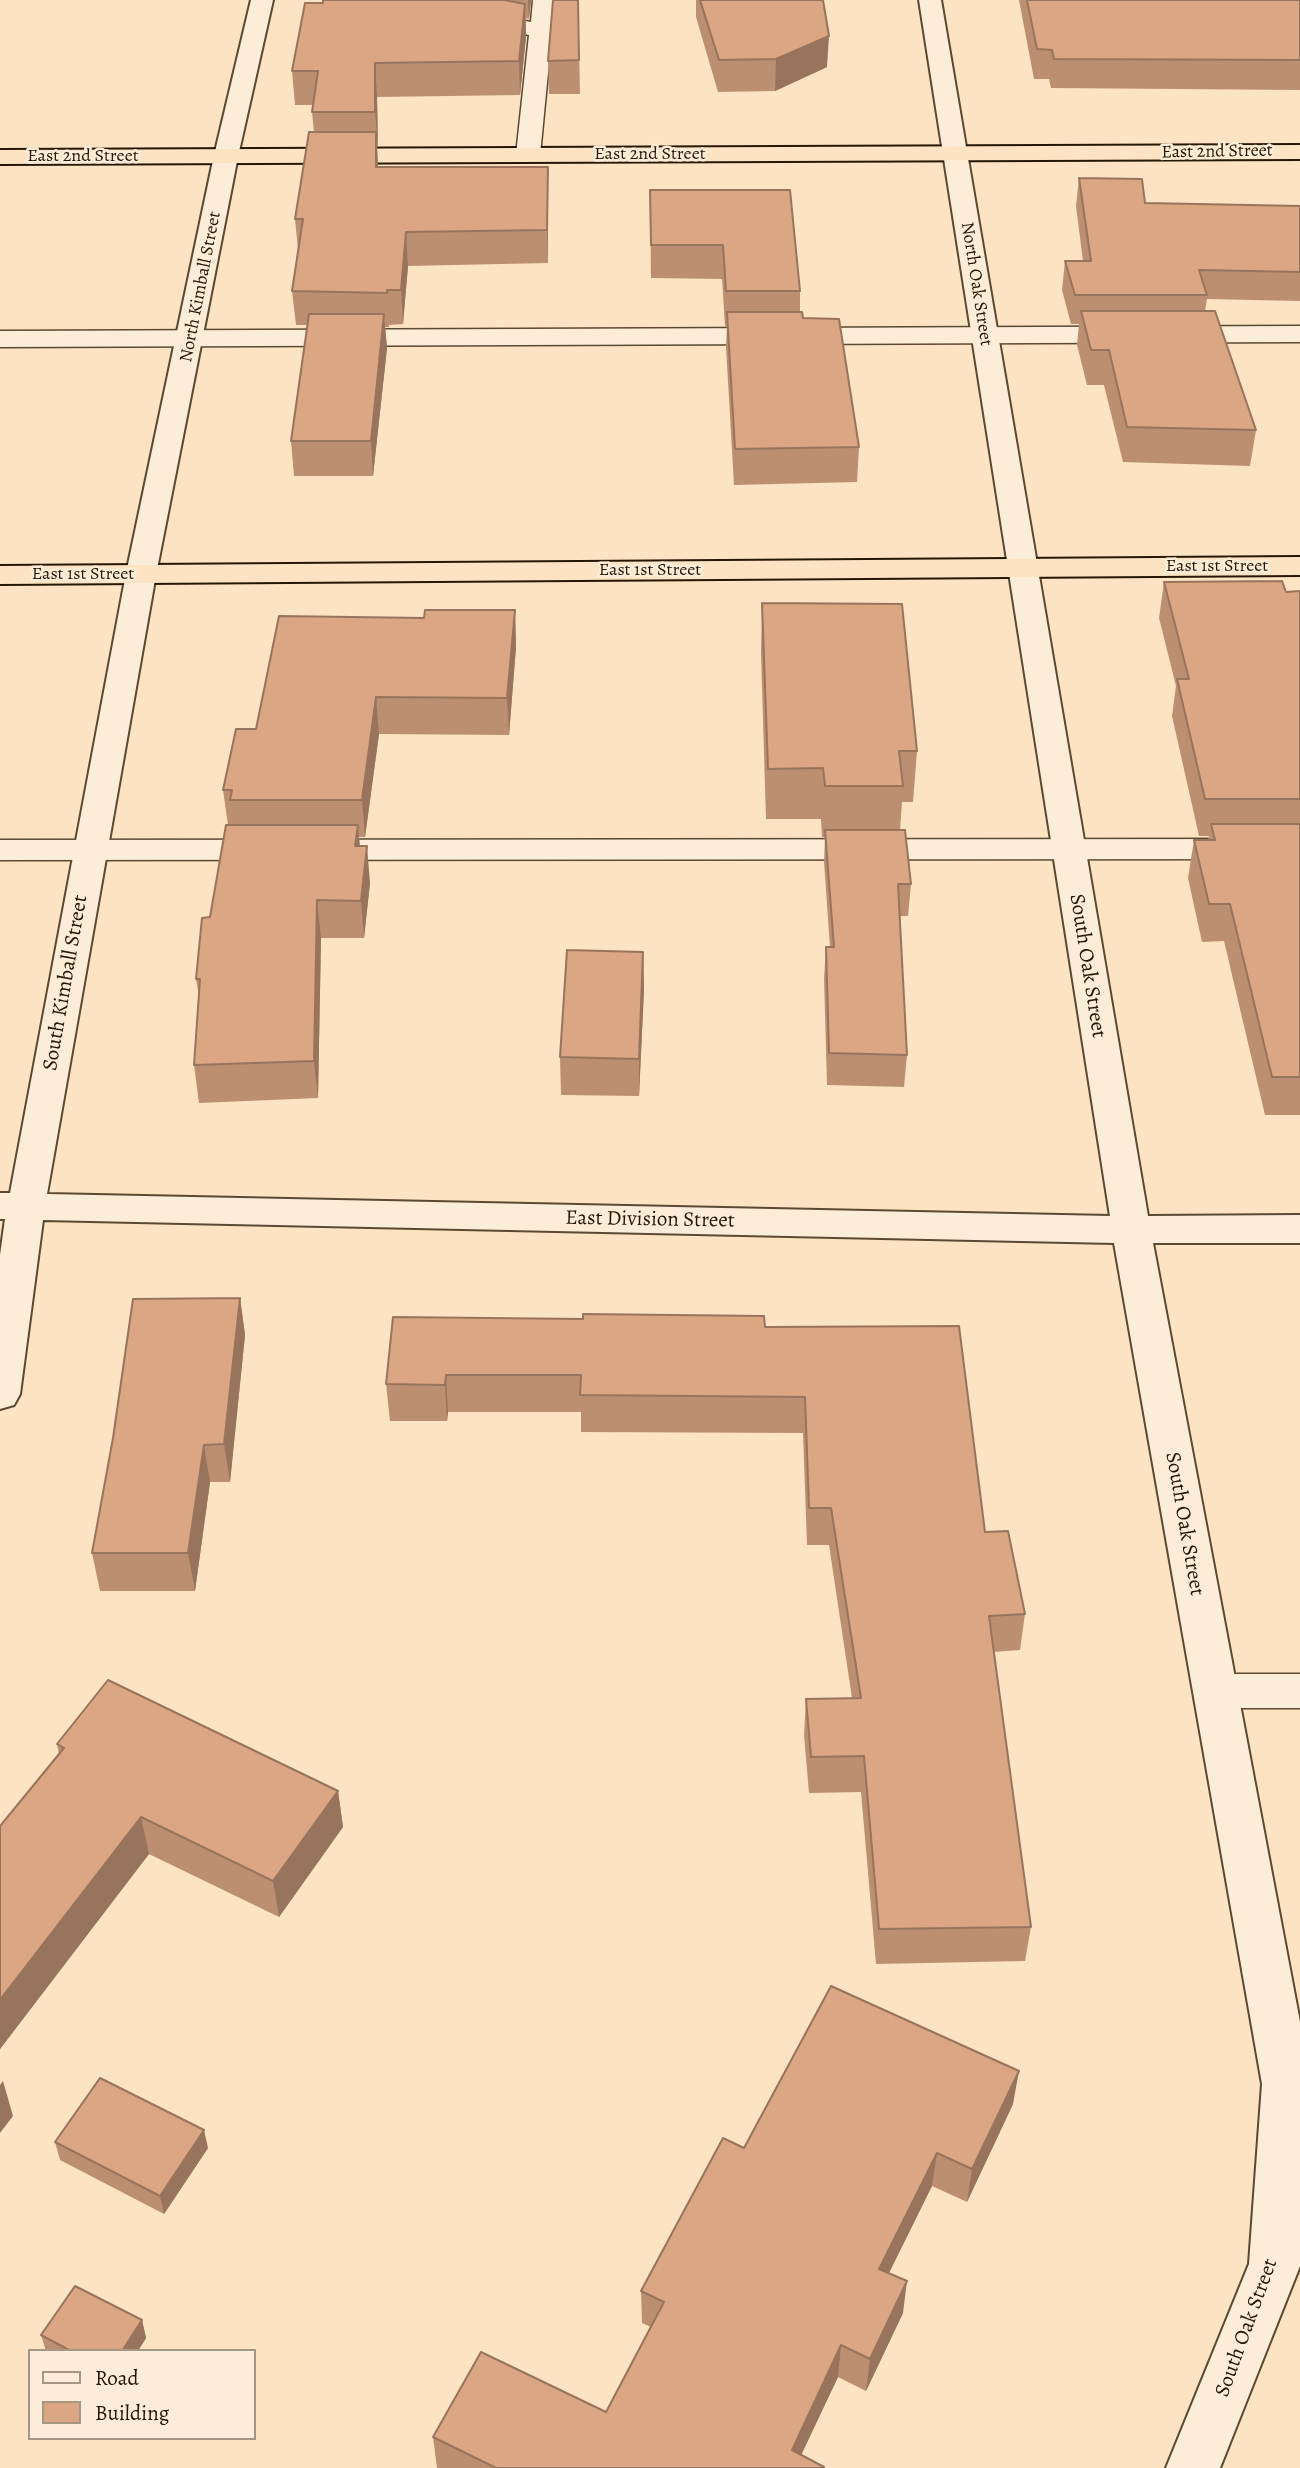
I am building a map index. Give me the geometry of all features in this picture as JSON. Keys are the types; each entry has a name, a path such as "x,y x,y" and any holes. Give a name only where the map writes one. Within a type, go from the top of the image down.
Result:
{"highway":[{"name":"East 2nd Street","path":"0,157 1300,152"},
{"name":"East 1st Street","path":"0,575 1300,566"}],"street":[{"name":"North Kimball Street","path":"141,574 191,339 226,156 262,0"},
{"name":"North Oak Street","path":"930,0 1023,568"},
{"name":"South Oak Street","path":"1023,568 1131,1230 1287,2084 1290,2202 1275,2264 1193,2468"},
{"name":"South Kimball Street","path":"0,1394 13,1207 90,850 141,574"},
{"name":"East Division Street","path":"13,1207 1131,1230 1300,1229"}],"lane":[{"path":"376,0 541,31"},
{"path":"528,155 544,0"},
{"path":"0,339 1300,334"},
{"path":"0,849 1300,849"},
{"path":"1214,1691 1300,1691"}],"building":[{"path":"323,0 504,0 525,4 519,61 375,63 375,112 312,112 318,71 292,71 305,3 323,3"},
{"path":"553,0 578,0 579,60 548,61"},
{"path":"700,0 823,0 829,36 776,59 719,60"},
{"path":"1027,0 1300,0 1300,60 1054,59 1052,50 1037,49"},
{"path":"309,132 376,132 376,167 548,167 547,230 406,232 401,290 387,290 387,293 292,291 303,219 295,219"},
{"path":"1079,178 1142,179 1145,203 1300,206 1300,272 1199,270 1207,295 1075,295 1065,261 1091,261"},
{"path":"650,190 790,190 800,291 726,291 723,245 651,245"},
{"path":"1081,311 1215,311 1256,430 1127,427 1109,350 1091,350"},
{"path":"727,312 802,312 803,318 839,319 859,447 735,449"},
{"path":"309,314 384,314 371,441 291,441"},
{"path":"1282,581 1286,592 1300,591 1300,799 1205,799 1177,679 1189,679 1164,582"},
{"path":"762,603 902,604 917,751 899,751 903,786 825,786 823,768 768,769"},
{"path":"425,610 515,610 507,698 376,697 362,800 230,800 232,790 223,790 236,729 256,729 279,616 424,618"},
{"path":"1211,824 1300,824 1300,1077 1272,1077 1230,904 1209,904 1194,840 1215,840"},
{"path":"226,825 358,825 355,846 367,846 361,901 317,900 314,1061 194,1065 200,979 196,979 202,918 210,917"},
{"path":"825,830 905,830 911,884 898,884 907,1055 829,1053 826,947 834,947"},
{"path":"567,950 643,952 639,1059 560,1057"},
{"path":"240,1298 224,1444 204,1445 188,1553 92,1553 113,1438 133,1299"},
{"path":"583,1314 764,1316 765,1327 959,1326 985,1532 1008,1531 1025,1614 989,1616 1031,1927 879,1929 864,1756 811,1757 806,1699 861,1698 831,1508 809,1508 805,1397 580,1395 581,1375 446,1375 445,1385 386,1384 393,1317 583,1319"},
{"path":"108,1680 338,1791 273,1881 141,1817 0,2000 0,1826 64,1748 57,1744"},
{"path":"831,1986 1019,2071 972,2169 937,2153 879,2269 907,2281 870,2359 841,2345 792,2450 824,2467 496,2468 433,2437 481,2352 606,2412 664,2302 641,2291 723,2138 744,2148"},
{"path":"100,2078 204,2130 160,2196 55,2142"},
{"path":"75,2286 142,2320 123,2349 67,2349 41,2335"}]}
